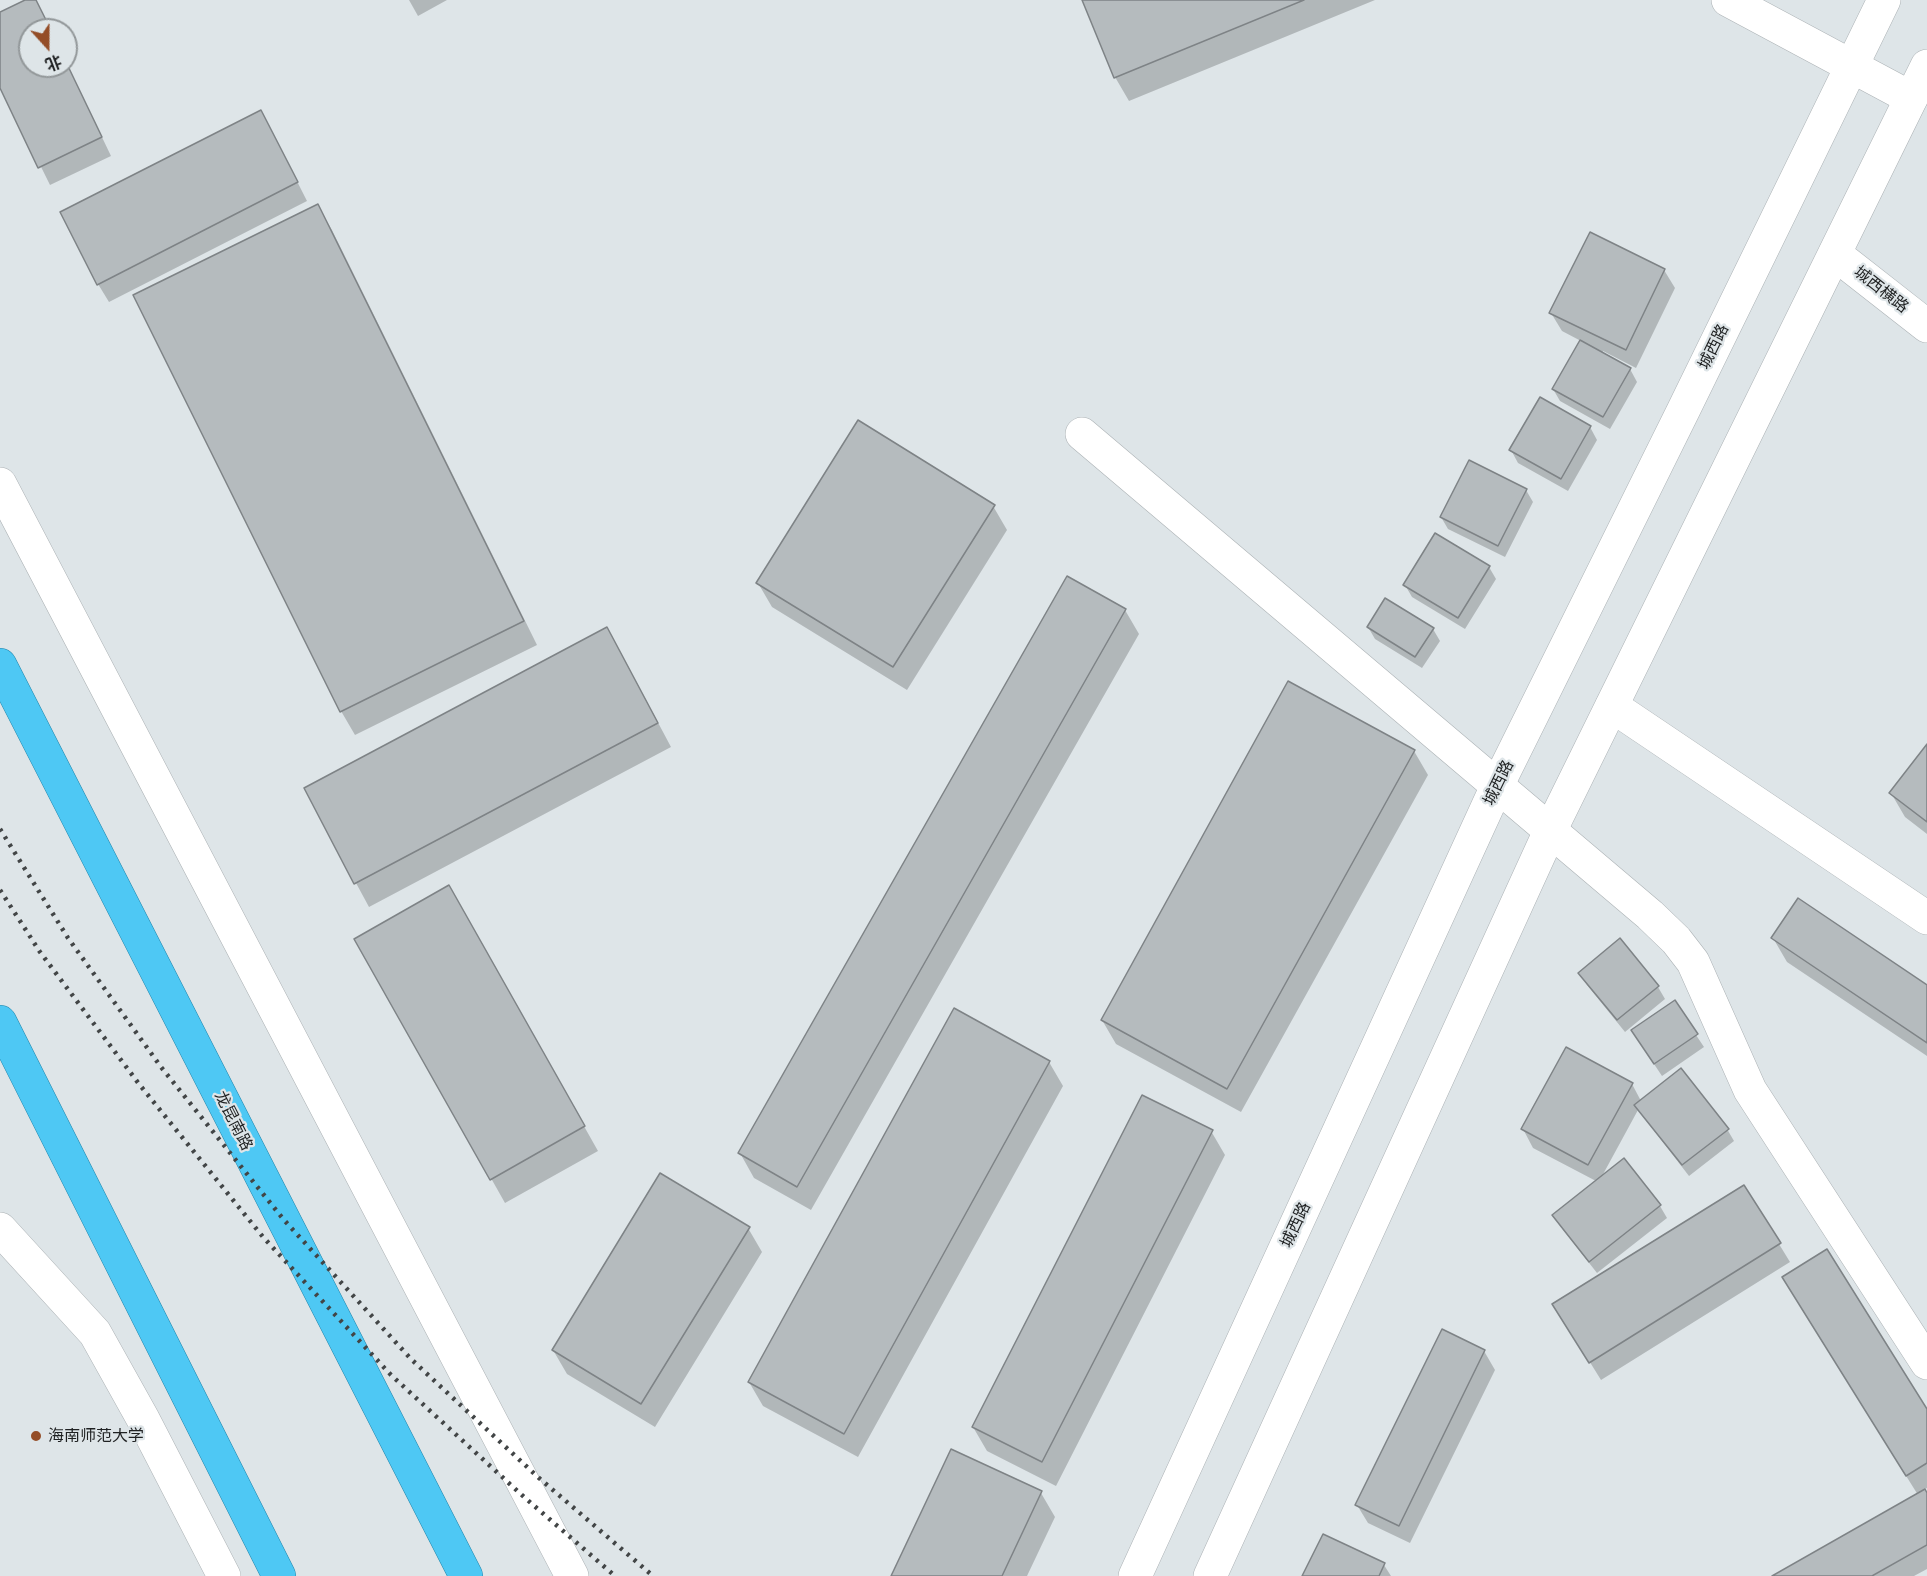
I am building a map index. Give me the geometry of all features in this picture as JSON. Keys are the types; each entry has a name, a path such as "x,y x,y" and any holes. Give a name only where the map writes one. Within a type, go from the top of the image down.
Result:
{"highway":[{"name":"龙昆南路","path":"0,665 466,1576"},
{"path":"0,1022 279,1576"}],"main road":[{"path":"1728,0 1911,98"},
{"name":"城西路","path":"1135,1576 1497,786 1884,0"},
{"path":"1209,1576 1550,831 1927,66"},
{"name":"城西横路","path":"1835,254 1927,326"},
{"path":"1082,434 1650,915 1676,940 1693,962 1750,1090 1927,1363"},
{"path":"0,484 572,1576"},
{"path":"1612,706 1927,918"},
{"path":"0,1229 95,1333 143,1419 224,1576"}],"building":[{"path":"25,0 36,0 45,18 18,18 18,78 74,78 102,137 38,168 0,88 0,12"},
{"path":"1082,0 1304,0 1114,78"},
{"path":"261,110 298,182 97,285 60,212"},
{"path":"318,204 524,621 340,712 133,295"},
{"path":"1590,232 1665,269 1626,350 1549,313"},
{"path":"1580,340 1631,368 1603,417 1552,389"},
{"path":"1540,397 1591,426 1561,479 1509,450"},
{"path":"858,420 995,505 893,667 756,583"},
{"path":"1469,460 1527,489 1498,546 1440,517"},
{"path":"1435,533 1490,566 1458,618 1403,585"},
{"path":"1067,576 1126,609 797,1187 738,1153"},
{"path":"1385,598 1434,628 1415,657 1367,627"},
{"path":"607,627 658,723 354,884 304,788"},
{"path":"1288,681 1415,750 1227,1089 1101,1020"},
{"path":"1927,744 1927,822 1889,793"},
{"path":"449,885 585,1126 490,1180 354,939"},
{"path":"1798,898 1927,985 1927,1043 1771,938"},
{"path":"1620,938 1659,986 1617,1020 1578,973"},
{"path":"1675,1000 1698,1034 1654,1064 1631,1030"},
{"path":"954,1008 1050,1061 844,1434 748,1382"},
{"path":"1566,1047 1633,1083 1588,1165 1521,1129"},
{"path":"1681,1068 1729,1129 1682,1165 1634,1105"},
{"path":"1142,1095 1213,1130 1042,1462 972,1427"},
{"path":"1624,1158 1661,1205 1589,1262 1552,1215"},
{"path":"660,1173 750,1227 641,1404 552,1350"},
{"path":"1744,1185 1781,1243 1589,1363 1552,1304"},
{"path":"1827,1249 1927,1409 1927,1463 1906,1476 1782,1277"},
{"path":"1442,1329 1485,1350 1399,1526 1355,1505"},
{"path":"951,1449 1042,1491 1002,1576 891,1576"},
{"path":"1925,1489 1927,1493 1927,1545 1872,1576 1772,1576"},
{"path":"1323,1534 1385,1563 1379,1576 1302,1576"}],"railway":[{"path":"0,829 68,938 161,1067 284,1220 411,1359 539,1478 653,1576"},
{"path":"0,890 40,952 139,1084 263,1237 391,1375 524,1497 615,1576"}],"place":[{"name":"海南师范大学","path":"36,1436"}]}
